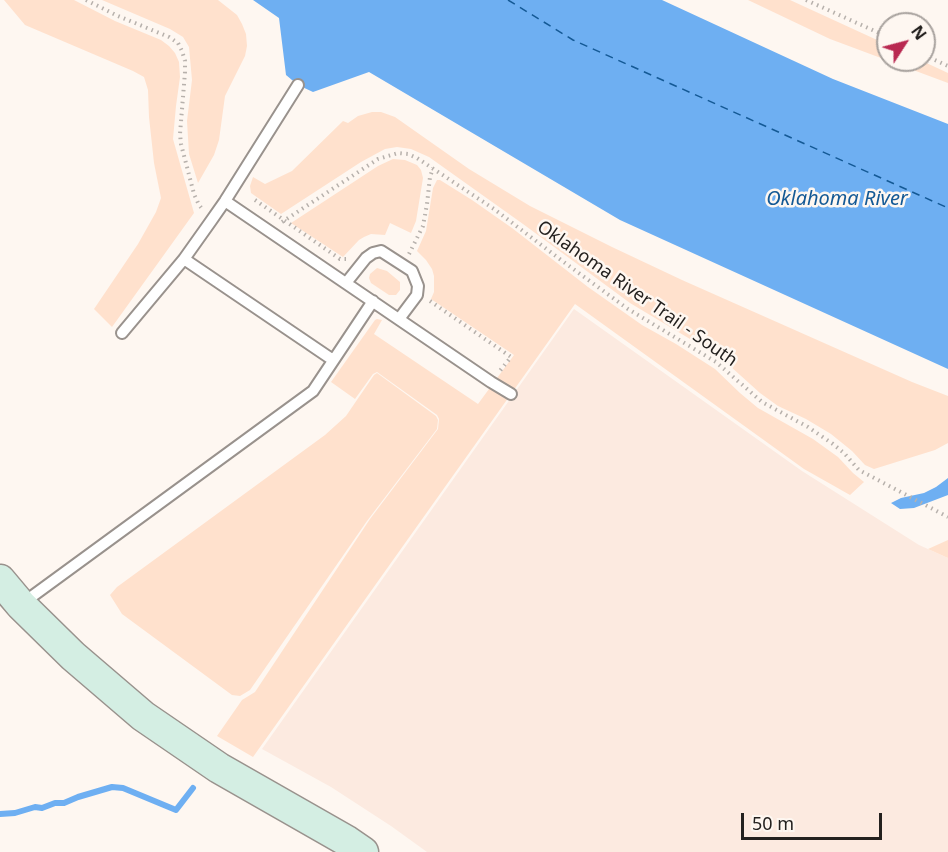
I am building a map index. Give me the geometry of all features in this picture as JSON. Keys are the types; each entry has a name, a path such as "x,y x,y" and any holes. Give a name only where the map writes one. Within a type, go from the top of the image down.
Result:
{"main road":[{"path":"0,580 73,656 143,716 219,768 363,852"}],"lane":[{"path":"122,333 184,259 212,221 298,85"},
{"path":"225,201 512,394"},
{"path":"346,283 366,258 373,253 381,251 402,264 412,271 418,286 417,295 399,319"},
{"path":"184,259 333,360"},
{"path":"21,604 313,391 373,301"}],"path":[{"path":"86,0 169,37 182,51 185,72 180,134 194,194 199,205 212,221"},
{"path":"806,0 876,32"},
{"name":"Oklahoma River Trail - South","path":"268,231 378,159 398,153 408,154 494,208 628,309 716,362 762,402 825,438 844,453 859,470 948,517"},
{"path":"402,264 423,226 433,168"}],"shaded area":[{"path":"4,0 74,0 115,21 161,40 175,53 179,62 180,77 173,139 194,213 112,327 94,309 138,244 161,198 154,163 148,90 144,77 25,25"},
{"path":"102,0 218,0 237,15 242,24 246,34 245,56 225,96 219,140 214,155 198,183 189,154 187,121 192,80 189,47 183,37 170,29"},
{"path":"748,0 790,0 876,39 876,56 830,39"},
{"path":"936,67 948,73 948,83 918,72 936,72"},
{"path":"381,112 395,117 469,169 530,206 612,247 948,396 948,443 935,450 874,469 865,465 831,434 778,406 720,357 630,303 429,157 411,149 397,147 385,149 281,214 251,193 250,186 253,177 265,184 292,171 343,121 348,123 358,116"},
{"path":"393,159 405,160 417,165 423,178 416,221 411,233 390,223 385,235 371,234 364,237 343,257 291,223 378,166"},
{"path":"437,180 472,200 512,228 588,287 642,325 715,369 758,408 813,439 838,457 864,482 850,495 804,469 575,304 253,757 217,736 242,700 255,692 370,519 438,429 437,415 377,372 373,374 355,399 331,382 377,319 382,320 374,334 478,404 514,355 431,299 434,292 432,269 417,251 426,231 433,188"},
{"path":"377,268 387,271 400,282 400,290 396,295 389,295 371,283 370,274"},
{"path":"574,309 802,471 919,545 948,558 948,852 427,852 331,787 262,749"},
{"path":"377,373 436,416 437,429 367,521 250,690 240,696 232,695 122,614 110,595 117,587 325,435 346,416"},
{"path":"948,540 948,558 928,549"}],"water":[{"name":"Oklahoma River","path":"253,0 662,0 833,79 948,124 948,369 620,220 369,72 313,92 298,85 286,75 279,18"},
{"path":"948,478 948,495 914,508 900,509 891,503 901,498 924,493"}],"waterway":[{"path":"0,814 64,803 112,787 123,788 176,810 193,788"}],"ferry route":[{"path":"508,0 573,40 948,208"}]}
